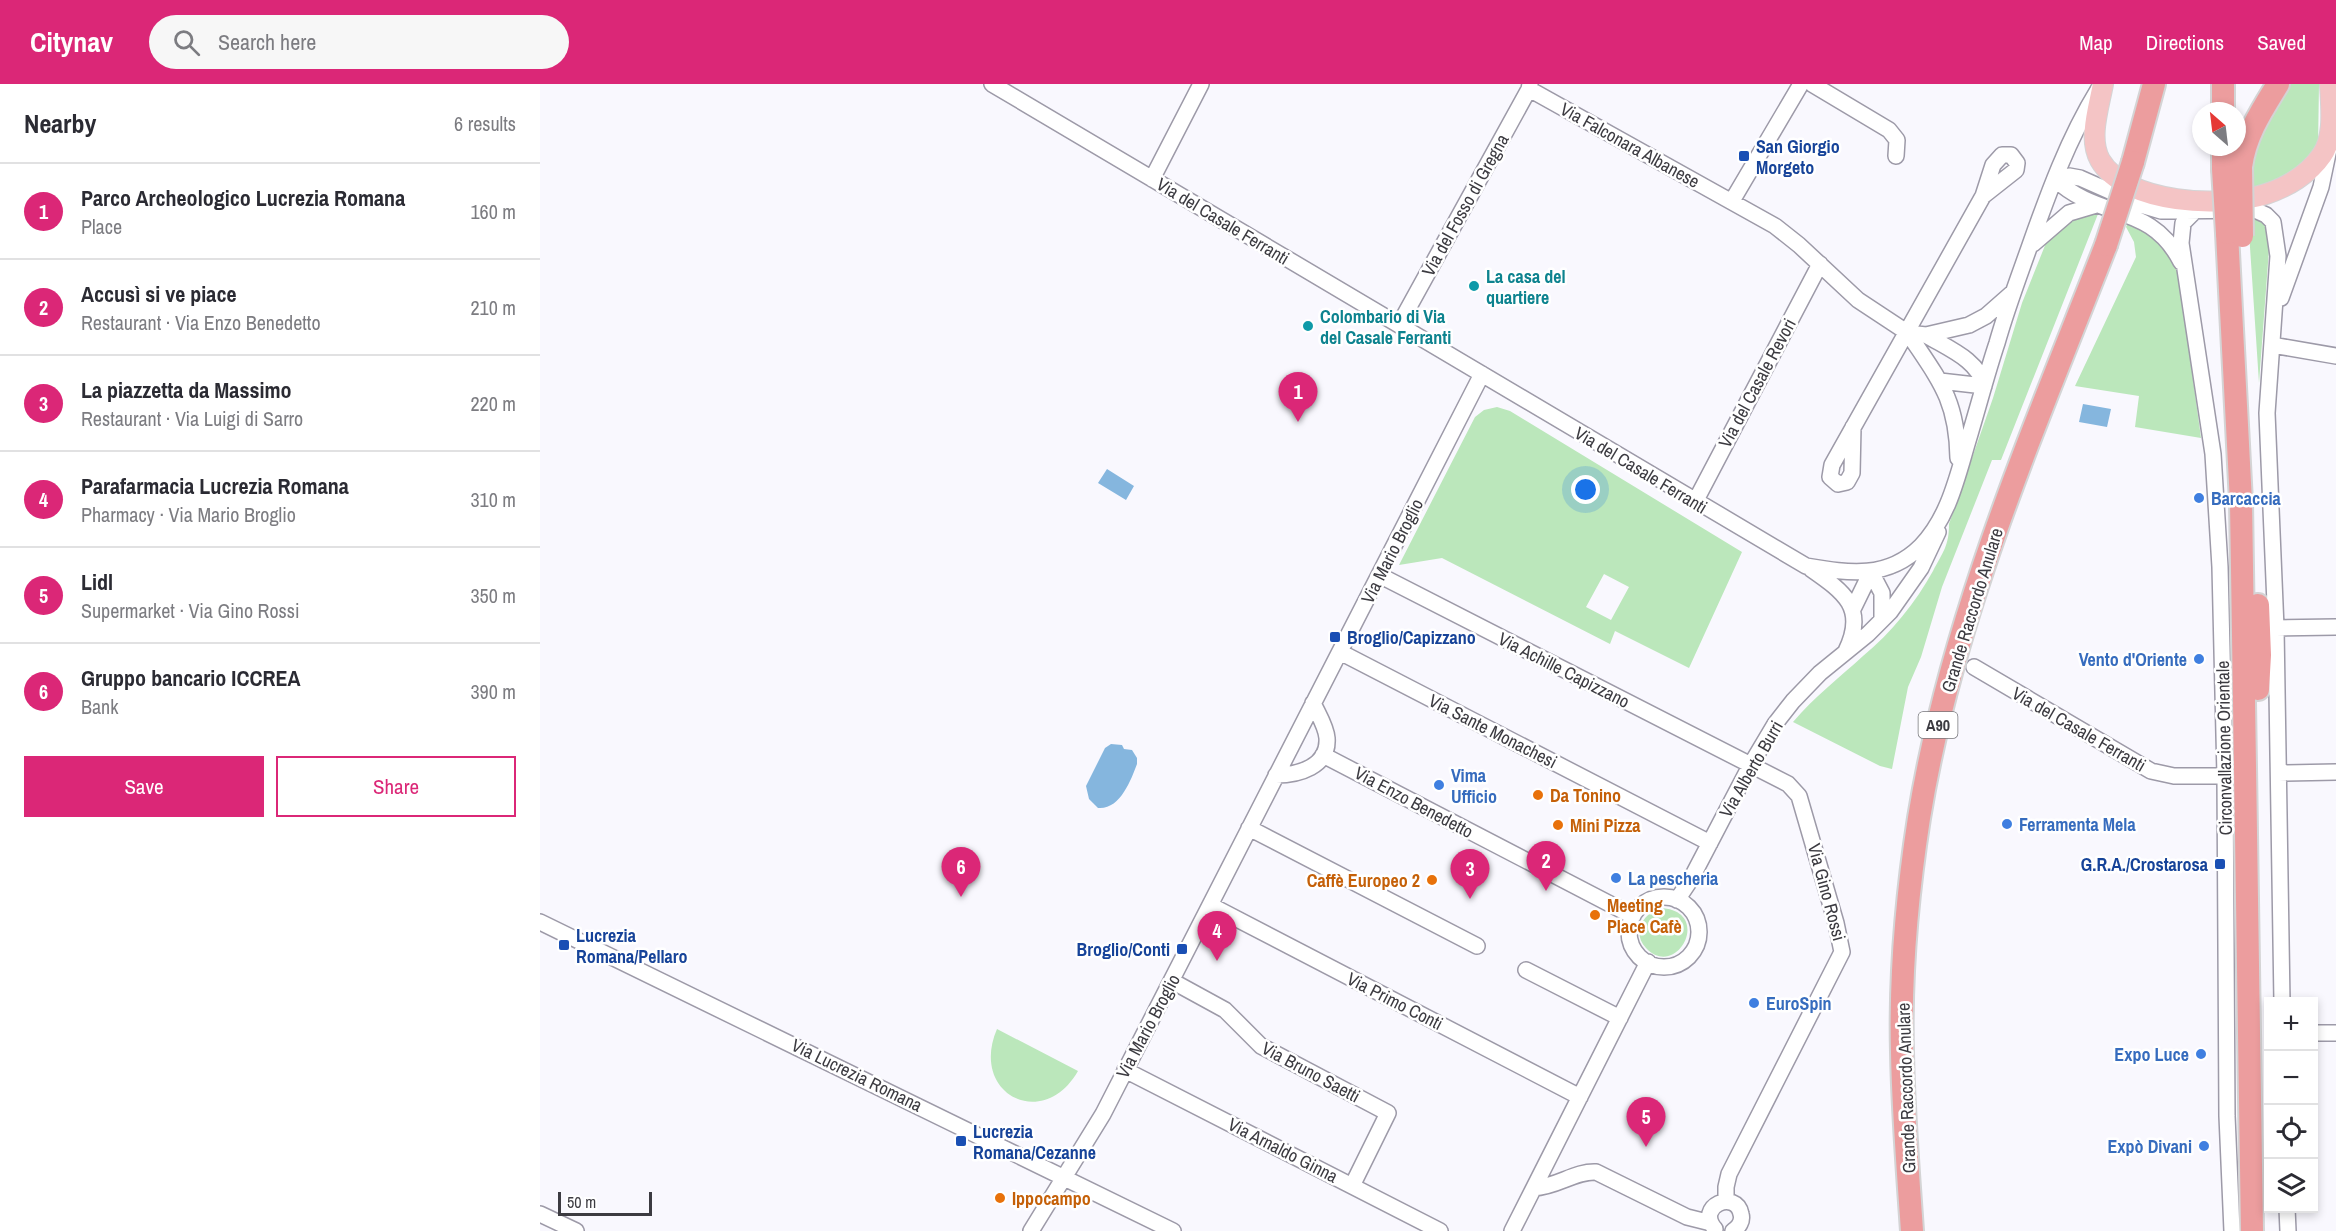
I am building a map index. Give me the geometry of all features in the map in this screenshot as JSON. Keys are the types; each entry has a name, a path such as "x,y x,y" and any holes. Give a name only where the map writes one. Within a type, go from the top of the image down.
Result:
{"highway":[{"name":"Grande Raccordo Anulare","path":"1912,1231 1902,1052 1903,977 1912,872 1926,778 1953,664 1981,574 2024,453 2106,245 2133,162 2154,84"},
{"path":"2223,84 2223,102"},
{"path":"2252,1231 2235,773 2241,502 2234,235 2229,161 2246,142 2278,84"}],"main road":[{"path":"2102,84 2095,132 2100,159 2109,172 2128,186 2159,196 2199,201 2239,199 2266,194 2283,187 2308,171 2322,155 2330,138 2330,84"}],"street":[{"name":"Via del Casale Ferranti","path":"992,84 1806,566 1848,573 1871,572 1900,561 1925,541 1944,512 2029,248 2055,179 2081,120 2102,84"},
{"path":"1152,179 1201,84"},
{"path":"1732,201 1801,84"},
{"path":"1812,84 1889,130 1897,140 1896,156"},
{"name":"Via Falconara Albanese","path":"1529,87 1783,231 1858,300 1908,333"},
{"name":"Via del Fosso di Gregna","path":"1399,325 1529,87"},
{"path":"2274,318 2322,187 2330,138"},
{"path":"2055,179 2076,176 2146,207 2168,212 2255,210 2271,219 2275,229 2278,256 2267,413 2276,628 2282,997"},
{"path":"2055,179 2070,192 2096,205 2136,218 2155,228 2169,241 2184,268"},
{"path":"1853,428 1983,195"},
{"path":"2029,248 2069,213 2096,205"},
{"path":"2184,268 2182,227 2184,220 2194,213"},
{"name":"Via del Casale Revori","path":"1695,502 1820,264"},
{"name":"Circonvallazione Orientale","path":"2184,268 2215,466 2235,773 2228,1116 2232,1231"},
{"path":"1908,333 1926,335 1976,322 2013,292"},
{"path":"1908,333 1948,397 1954,417 1958,474"},
{"path":"1926,335 1971,363 1980,373 1984,386 1940,381"},
{"path":"2272,345 2336,356"},
{"name":"Via Mario Broglio","path":"1031,1231 1093,1132 1482,374"},
{"path":"1470,398 1487,392 1509,392"},
{"name":"Via Alberto Burri","path":"1677,900 1691,879 1750,766 1775,724 1820,673 1882,620 1904,595 1927,559 1944,512"},
{"path":"1806,566 1842,593 1853,609"},
{"path":"1845,653 1854,630 1853,609 1871,572"},
{"path":"1871,572 1882,593 1882,620"},
{"name":"Via Achille Capizzano","path":"1379,575 1750,766"},
{"path":"2276,628 2336,627"},
{"name":"Via Sante Monachesi","path":"1340,652 1710,843"},
{"name":"Via del Casale Ferranti","path":"1974,667 2151,771 2174,777 2235,773"},
{"path":"1276,775 1306,771 1316,765 1323,755 1327,735 1313,703"},
{"name":"Via Enzo Benedetto","path":"1323,755 1633,916"},
{"name":"Via Gino Rossi","path":"1714,1227 1710,1218 1713,1208 1726,1201 1729,1174 1838,962 1842,948 1800,796 1788,784 1750,766"},
{"path":"2279,773 2336,772"},
{"path":"1249,828 1477,946"},
{"path":"1666,897 1677,900 1687,906 1694,915 1699,932 1696,943 1687,957 1676,964 1665,966 1648,962 1639,956 1631,942 1629,931 1633,916 1640,907 1655,898 1666,897"},
{"name":"Via Primo Conti","path":"1210,905 1580,1097"},
{"name":"Via Lucrezia Romana","path":"540,922 1065,1178 1149,1226 1173,1231"},
{"path":"1512,1231 1648,962"},
{"path":"1526,970 1620,1018"},
{"name":"Via Bruno Saetti","path":"1172,981 1225,1010 1248,1036 1265,1049 1388,1113 1352,1186"},
{"path":"2318,1033 2336,1033"},
{"name":"Via Arnaldo Ginna","path":"1125,1070 1440,1231"},
{"name":"Via Gino Rossi","path":"1534,1188 1555,1185 1588,1172 1600,1173 1687,1217 1714,1227"},
{"path":"1726,1201 1736,1205 1741,1214 1740,1224 1733,1231"},
{"path":"2287,1213 2288,1231"},
{"path":"540,1214 576,1231"}],"green space":[{"path":"2286,84 2319,84 2318,147 2296,173 2249,195 2249,157"},
{"path":"2079,214 2098,214 2001,460 1992,460 1942,587 1921,657 1908,687 1892,769 1880,766 1793,722 1893,627 1919,594 1933,571 1947,544 1949,524 1993,398 2022,303 2048,238"},
{"path":"2248,217 2262,222 2270,236 2259,383"},
{"path":"2128,222 2146,231 2160,243 2179,276 2201,438 2135,427 2139,396 2075,386 2136,257 2134,242 2126,227"},
{"path":"1497,407 1510,411 1742,552 1689,668 1615,631 1610,644 1442,558 1399,565 1475,417 1484,410","holes":["1604,574 1629,587 1611,620 1586,607"]},
{"path":"1660,908 1676,912 1685,920 1687,930 1685,941 1669,956 1658,956 1646,948 1640,936 1641,924 1649,914"},
{"path":"997,1029 1078,1071 1063,1089 1047,1099 1030,1102 1014,1097 1001,1087 993,1072 991,1052"}],"water":[{"path":"2083,404 2111,409 2107,427 2079,422"},
{"path":"1107,469 1134,486 1126,500 1098,483"},
{"path":"1111,744 1122,745 1124,749 1132,750 1137,758 1137,764 1124,793 1113,804 1098,808 1089,799 1086,786 1105,748"}],"place":[{"name":"San Giorgio Morgeto","path":"1744,156"},
{"name":"La casa del quartiere","path":"1474,286"},
{"name":"Colombario di Via del Casale Ferranti","path":"1308,326"},
{"name":"Parco Archeologico Lucrezia Romana","path":"1298,422"},
{"name":"Barcaccia","path":"2199,498"},
{"name":"Broglio/Capizzano","path":"1335,637"},
{"name":"Vento d'Oriente","path":"2199,659"},
{"name":"Vima Ufficio","path":"1439,785"},
{"name":"Da Tonino","path":"1538,795"},
{"name":"Ferramenta Mela","path":"2007,824"},
{"name":"Mini Pizza","path":"1558,825"},
{"name":"G.R.A./Crostarosa","path":"2220,864"},
{"name":"La pescheria","path":"1616,878"},
{"name":"Caffè Europeo 2","path":"1432,880"},
{"name":"Accusì si ve piace","path":"1546,891"},
{"name":"Gruppo bancario ICCREA","path":"961,897"},
{"name":"La piazzetta da Massimo","path":"1470,899"},
{"name":"Meeting Place Cafè","path":"1595,915"},
{"name":"Lucrezia Romana/Pellaro","path":"564,945"},
{"name":"Broglio/Conti","path":"1182,949"},
{"name":"Parafarmacia Lucrezia Romana","path":"1217,961"},
{"name":"EuroSpin","path":"1754,1003"},
{"name":"Expo Luce","path":"2201,1054"},
{"name":"Lucrezia Romana/Cezanne","path":"961,1141"},
{"name":"Expò Divani","path":"2204,1146"},
{"name":"Lidl","path":"1646,1147"},
{"name":"Ippocampo","path":"1000,1198"}]}
